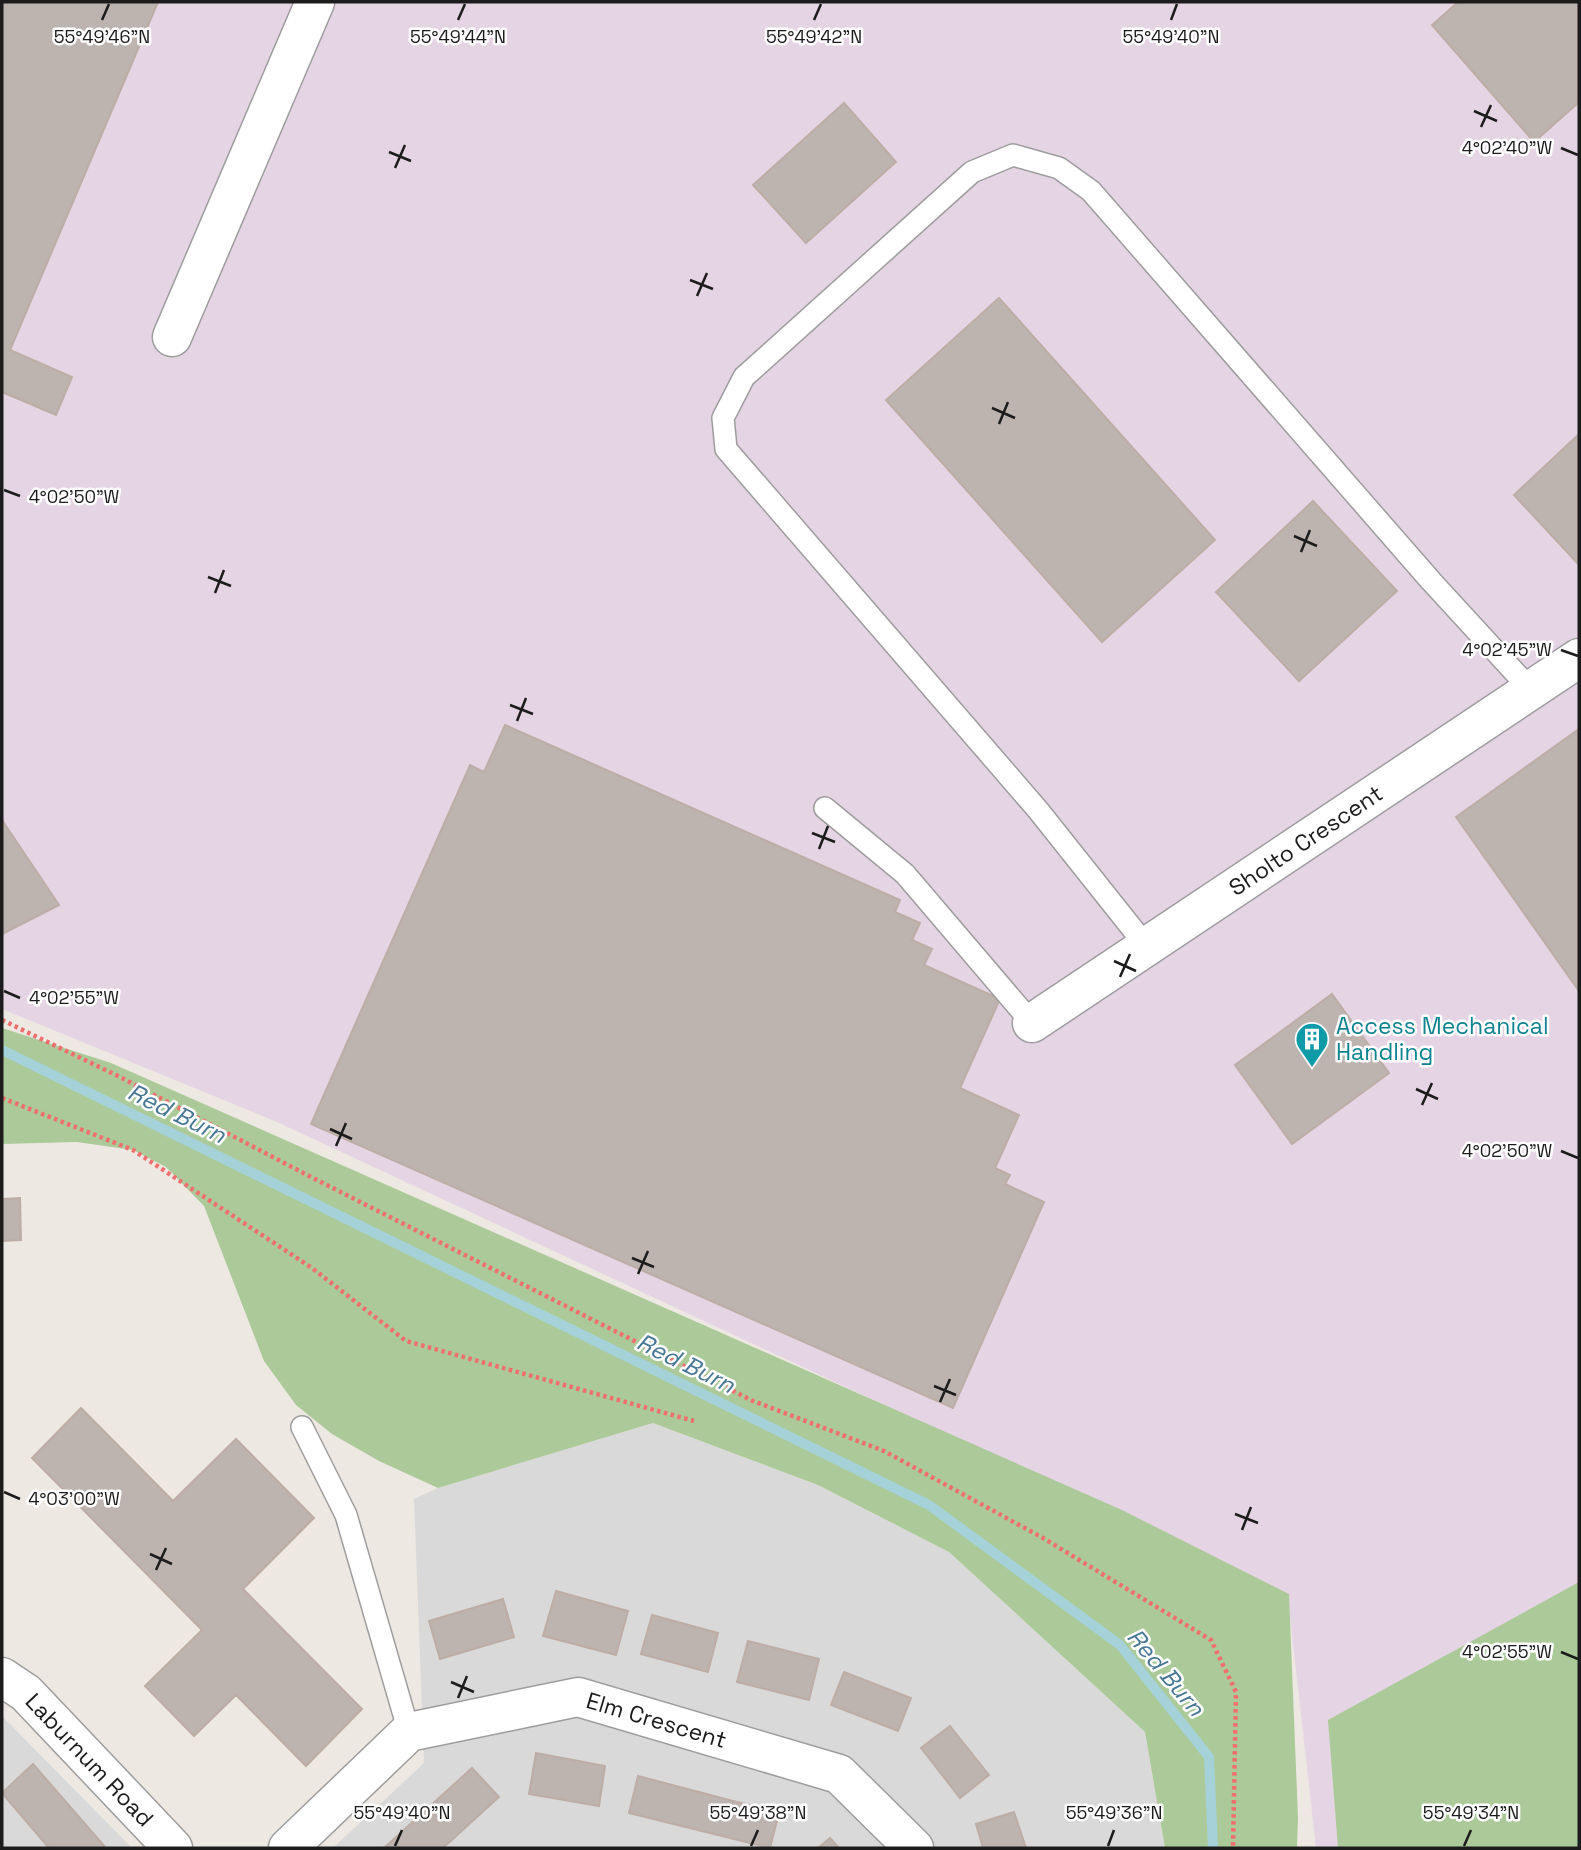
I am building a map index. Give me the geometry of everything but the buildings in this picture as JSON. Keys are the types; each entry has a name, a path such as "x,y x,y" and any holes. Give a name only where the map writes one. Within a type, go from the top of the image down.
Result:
{"street":[{"path":"172,337 315,2"},
{"name":"Sholto Crescent","path":"1032,1023 1579,658"},
{"name":"Laburnum Road","path":"2,1677 26,1693 173,1848"},
{"name":"Elm Crescent","path":"409,1732 578,1697 839,1774 915,1848"},
{"path":"288,1848 409,1732"}],"lane":[{"path":"1147,947 1038,810 726,449 723,418 744,377 972,172 1013,155 1059,168 1091,191 1431,581 1531,690"},
{"path":"825,808 905,874 1032,1023"},
{"path":"302,1427 346,1515 409,1732"}],"path":[{"path":"2,1020 118,1076 752,1401 884,1451 1043,1538 1212,1640 1236,1692 1233,1848"},
{"path":"2,1098 133,1150 312,1268 406,1342 694,1421"}],"shaded area":[{"path":"2,2 1579,2 1579,1848 1316,1848 1288,1598 1013,1465 277,1122 2,1009"},
{"path":"653,1423 818,1485 949,1552 1145,1732 1165,1848 333,1848 424,1763 414,1499 438,1488"},
{"path":"2,1716 132,1848 2,1848"}],"green space":[{"path":"2,1028 111,1063 1122,1510 1289,1594 1297,1848 1165,1848 1145,1732 949,1552 818,1485 653,1423 438,1488 379,1461 332,1434 296,1405 264,1361 204,1206 166,1167 133,1150 77,1142 2,1144"},
{"path":"1579,1582 1579,1848 1338,1848 1328,1720"}],"waterway":[{"name":"Red Burn","path":"2,1050 929,1505 1120,1645 1209,1757 1213,1848"}],"place":[{"name":"Access Mechanical Handling","path":"1312,1069"}]}
